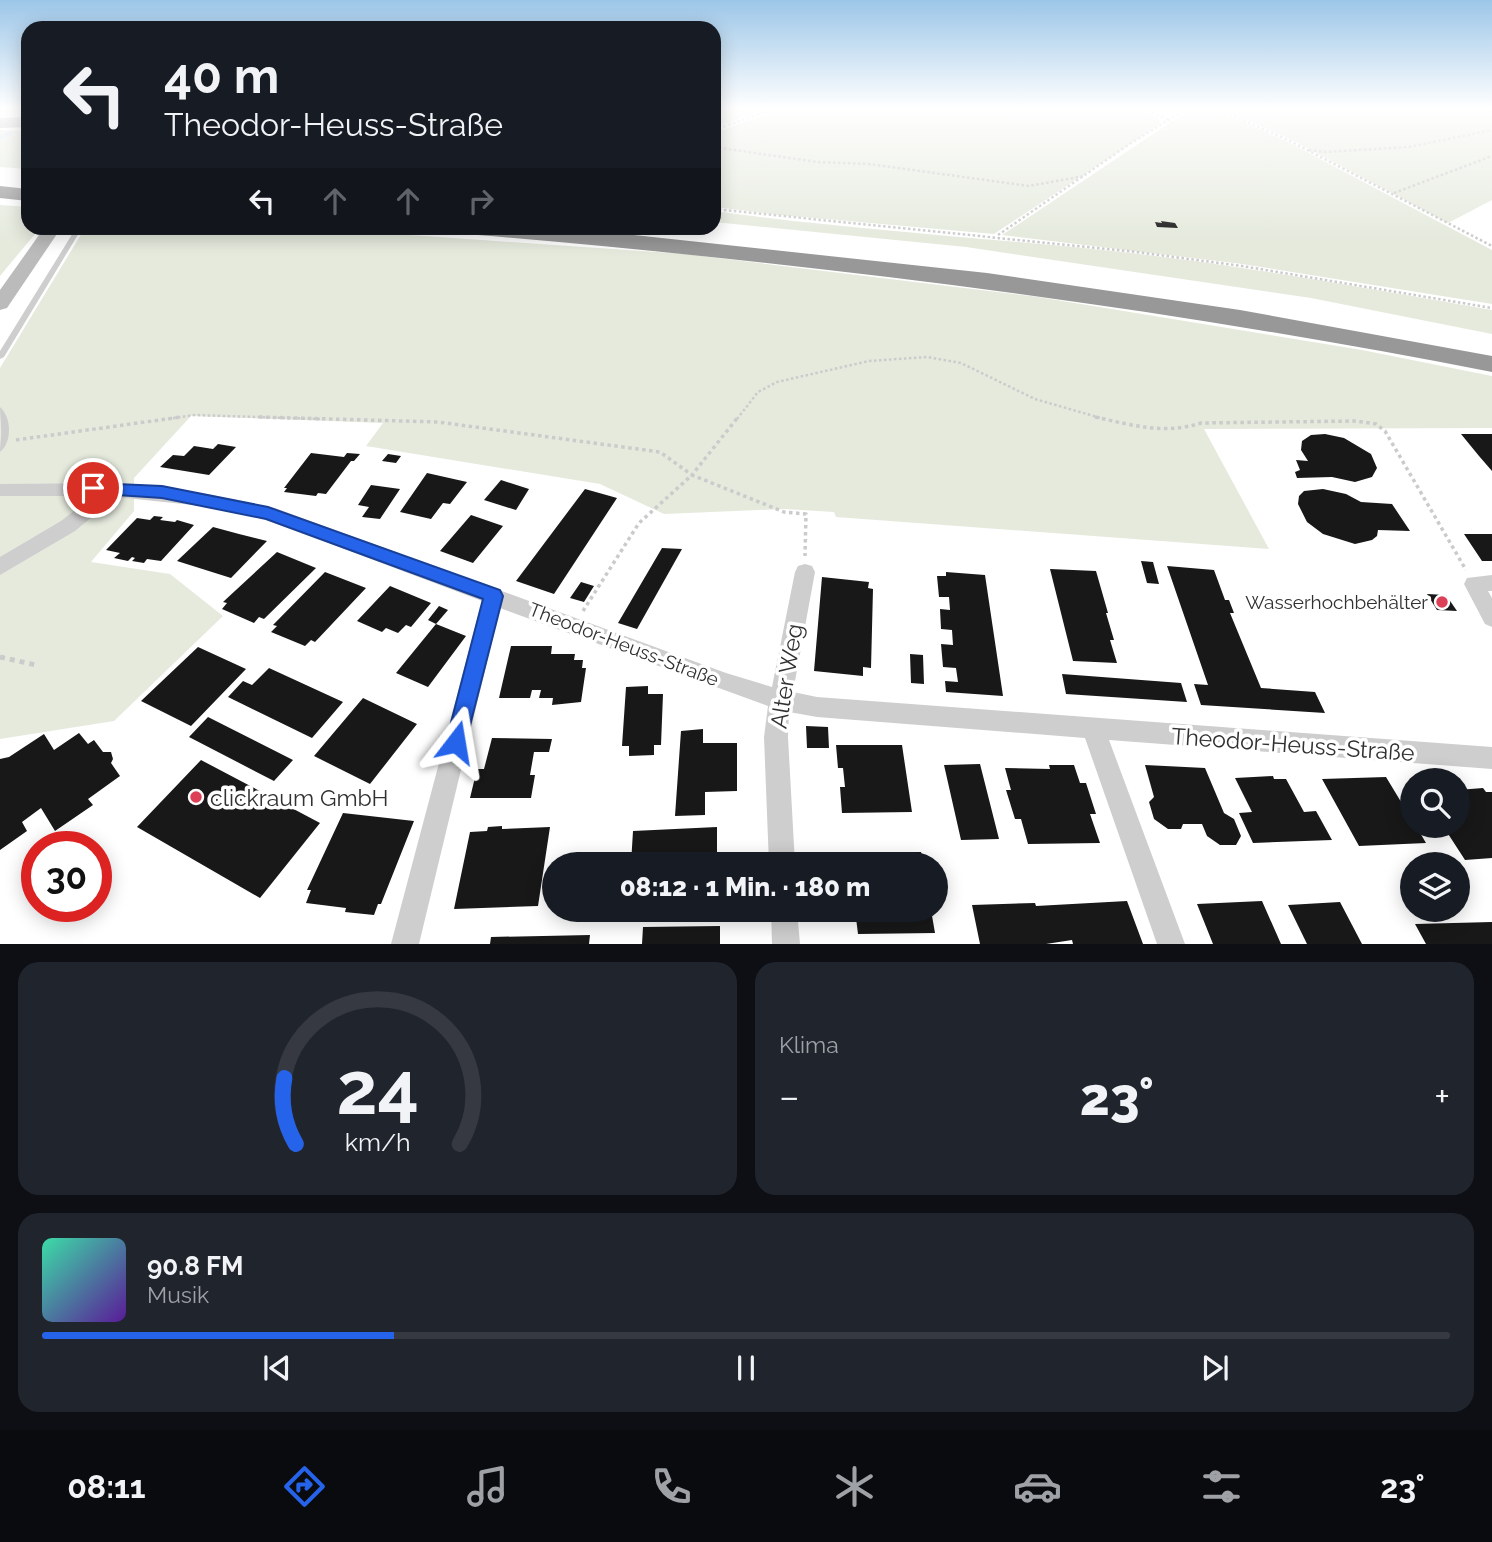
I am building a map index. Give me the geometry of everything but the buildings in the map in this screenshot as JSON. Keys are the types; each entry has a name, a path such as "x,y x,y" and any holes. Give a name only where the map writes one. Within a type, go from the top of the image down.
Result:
{"highway":[{"path":"0,179 21,180"},
{"path":"0,192 21,194"},
{"path":"556,235 803,257 1039,287 1297,327 1492,364"},
{"path":"721,235 814,243 1151,286 1492,345"}],"main road":[{"path":"0,304 47,235"}],"street":[{"path":"0,567 68,526 114,489"},
{"name":"Theodor-Heuss-Straße","path":"0,490 114,489 182,495 268,513 780,700 817,707 1492,758"},
{"name":"Alter Weg","path":"781,852 776,737 780,700 805,572"},
{"path":"1483,584 1492,618"},
{"path":"405,943 494,596"},
{"path":"1094,730 1171,943"},
{"path":"785,922 786,943"}],"lane":[{"path":"0,357 75,235"},
{"path":"0,410 6,428 2,445"}],"path":[{"path":"749,152 817,162 869,164 1029,186 1084,176"},
{"path":"996,236 1121,152"},
{"path":"1311,152 1492,246"},
{"path":"1392,194 1492,156"},
{"path":"721,210 778,218 996,236 1242,266 1492,308"},
{"path":"574,626 639,523 692,475 758,391 777,382 869,361 927,357 961,363 1035,398 1091,416 1144,427 1180,430 1200,423 1356,421 1376,424 1385,431 1483,584"},
{"path":"2,445 194,415 438,422 660,453 692,475 784,512 806,514 805,572"},
{"path":"0,657 36,666"}],"shaded area":[{"path":"0,152 21,152 21,168 0,167"},
{"path":"721,152 1118,152 994,234 721,208"},
{"path":"1126,152 1307,152 1492,250 1492,304 1242,264 1002,235"},
{"path":"1315,152 1492,152 1492,200 1448,223"},
{"path":"0,205 21,206 21,235 34,235 0,276"},
{"path":"721,212 1131,253 1357,286 1492,310 1492,334 1311,298 966,247 721,223"},
{"path":"81,235 410,235 685,254 1038,297 1362,350 1492,376 1492,428 1204,429 1269,549 836,517 834,512 785,509 664,514 600,484 366,446 383,423 191,416 134,478 134,511 91,562 170,574 223,616 114,721 0,739 0,368"}],"place":[{"name":"Wasserhochbehälter","path":"1442,602"},
{"name":"clickraum GmbH","path":"196,797"}],"route":[{"path":"93,488 162,492 268,513 494,596 456,742"}]}
